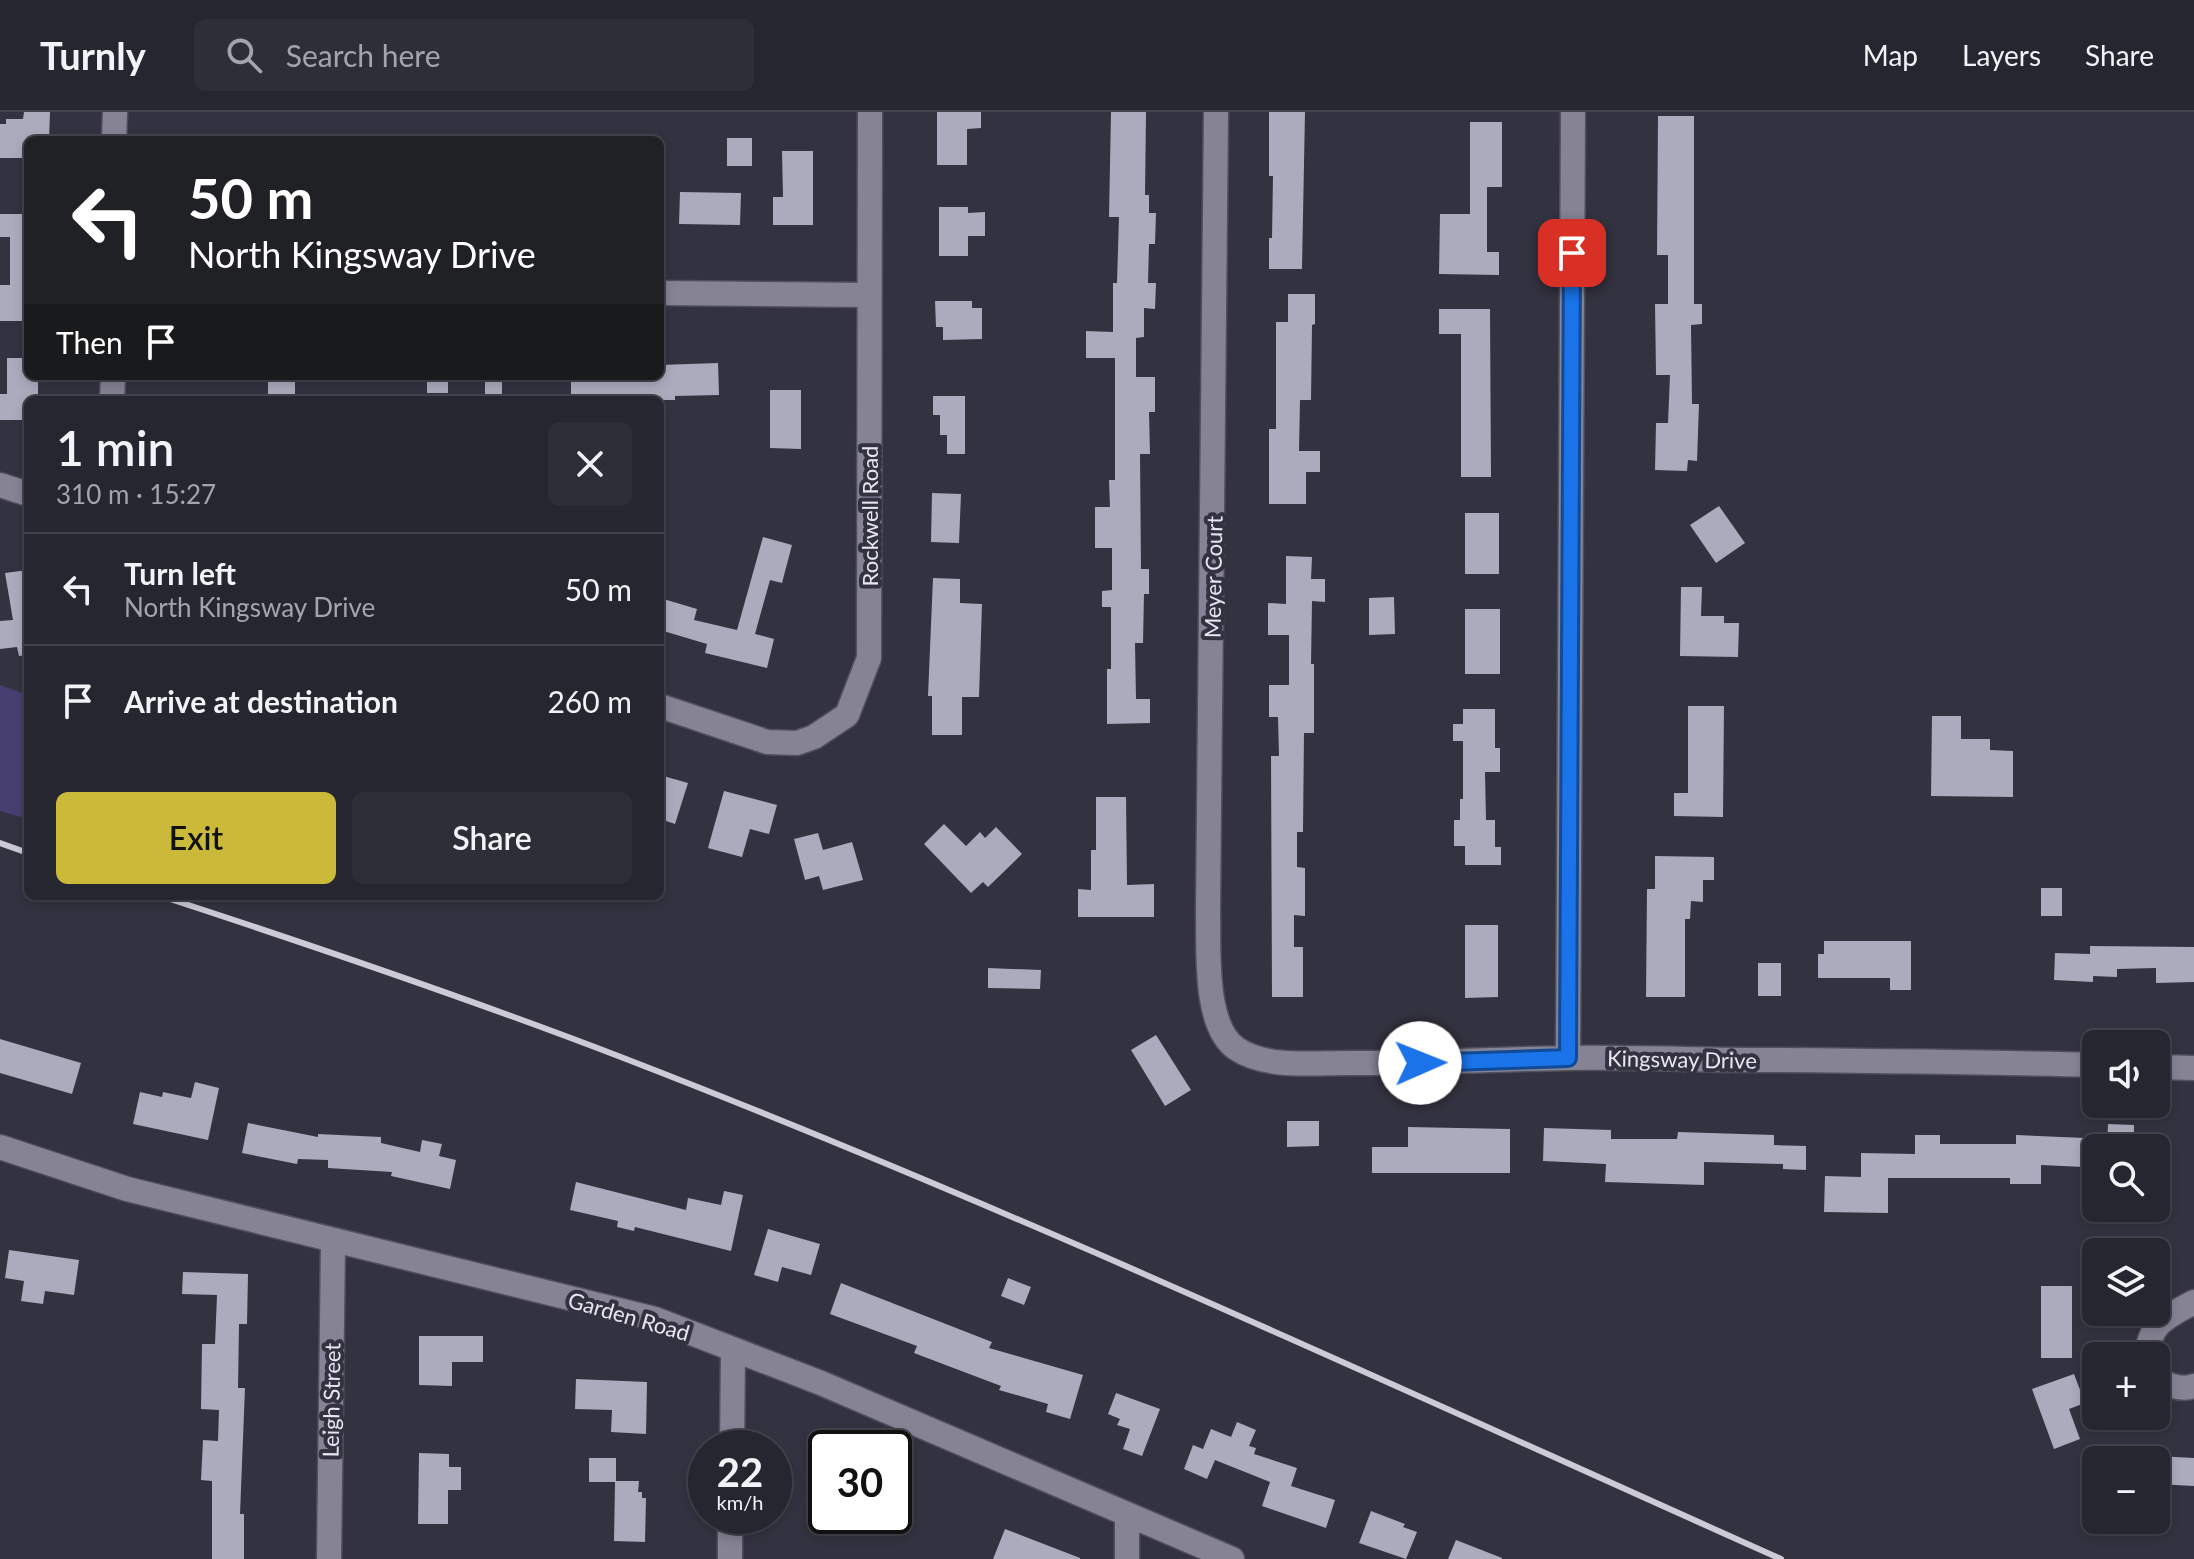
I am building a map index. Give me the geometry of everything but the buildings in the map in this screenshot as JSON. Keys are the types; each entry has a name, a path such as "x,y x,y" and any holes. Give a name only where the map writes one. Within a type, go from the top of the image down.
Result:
{"street":[{"path":"114,136 115,112"},
{"name":"Rockwell Road","path":"664,707 767,742 797,743 814,737 847,715 869,658 870,112"},
{"name":"Meyer Court","path":"1216,112 1208,911 1211,985 1221,1032 1226,1039"},
{"path":"1568,1058 1573,112"},
{"path":"664,293 868,295"},
{"path":"0,485 24,493"},
{"name":"Kingsway Drive","path":"1226,1039 1236,1049 1256,1058 1284,1062 1447,1063 1568,1058 2082,1065"},
{"path":"2170,1067 2194,1068"},
{"name":"Garden Road","path":"0,1147 127,1189 655,1319 821,1383 1232,1559"},
{"name":"Leigh Street","path":"329,1559 333,1242"},
{"path":"2149,1342 2154,1328 2194,1302"},
{"path":"732,1430 733,1350"},
{"path":"2170,1385 2194,1386"},
{"path":"1127,1515 1127,1559"},
{"path":"730,1534 730,1559"}],"shaded area":[{"path":"0,685 24,694 24,818 0,811"}],"railway":[{"path":"0,843 24,852"},
{"path":"173,900 511,1016 772,1117 1062,1238 1781,1559"}],"route":[{"path":"1420,1063 1568,1058 1572,253"}]}
